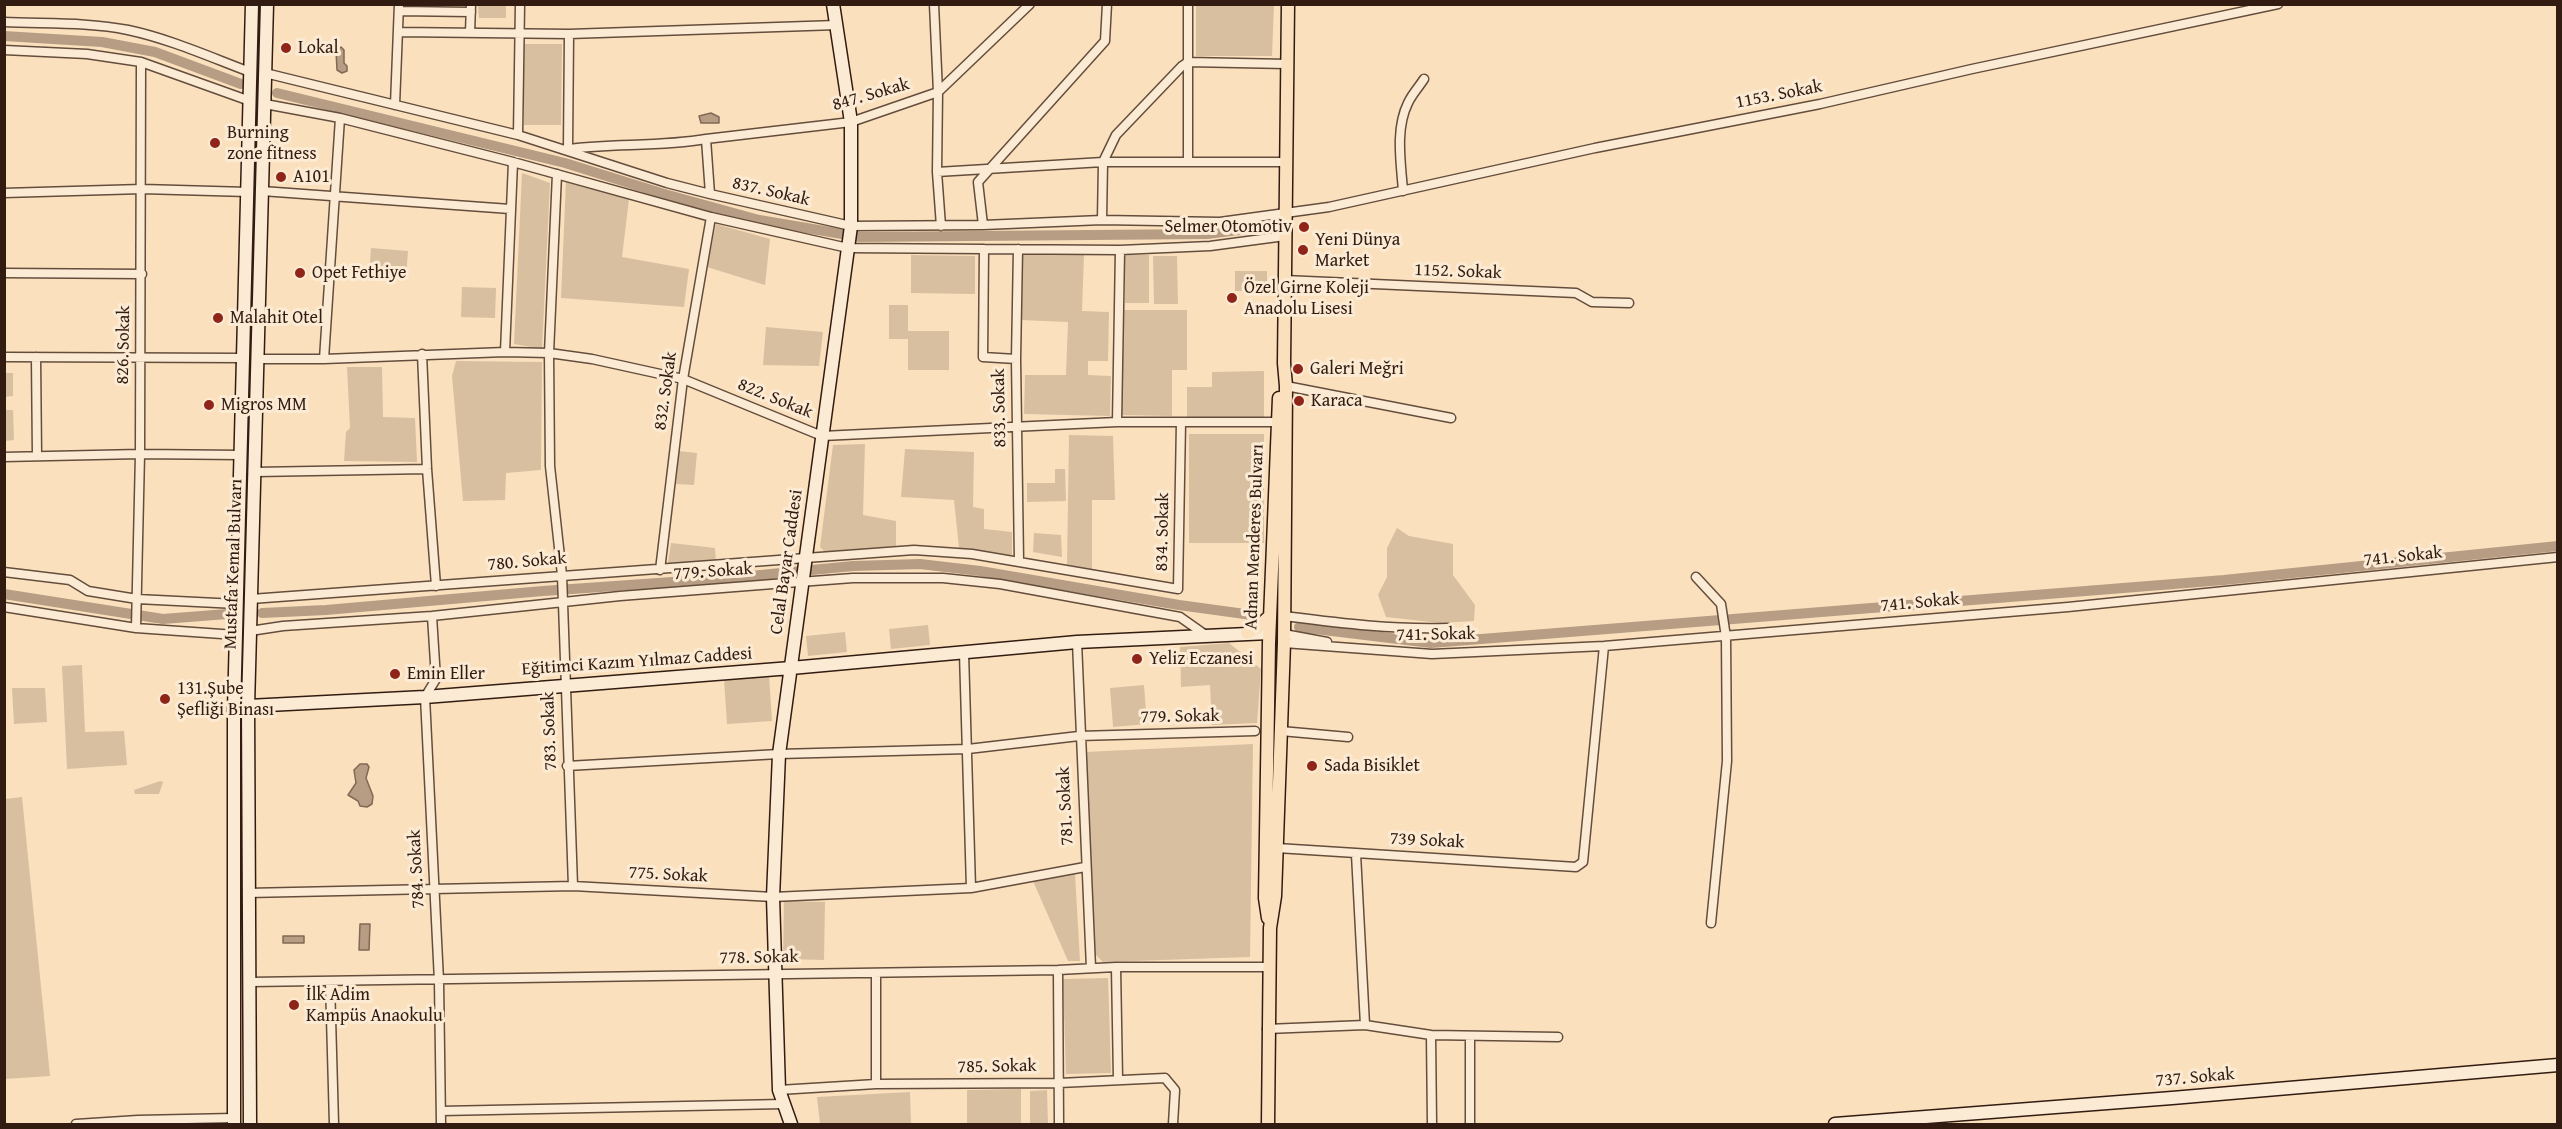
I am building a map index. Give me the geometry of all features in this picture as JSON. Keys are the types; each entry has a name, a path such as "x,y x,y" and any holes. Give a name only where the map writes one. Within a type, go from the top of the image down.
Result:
{"main road":[{"name":"Adnan Menderes Bulvarı","path":"1270,928 1265,898 1269,638 1284,363 1288,4"},
{"name":"Adnan Menderes Bulvarı","path":"1268,1125 1267,1029 1270,928 1275,897 1284,638 1281,422 1286,386 1284,363"},
{"path":"1247,633 1257,628 1270,616"},
{"path":"1269,638 1284,638"}],"street":[{"name":"Mustafa Kemal Bulvarı","path":"234,1121 236,635 252,4"},
{"name":"Mustafa Kemal Bulvarı","path":"250,1125 250,982 247,893 248,706 267,4"},
{"path":"518,135 519,4"},
{"name":"Celal Bayar Caddesi","path":"791,1125 779,1090 773,897 779,754 851,226 851,122 833,4"},
{"path":"934,4 938,92 937,172 941,226"},
{"name":"847. Sokak","path":"568,149 686,143 851,122 938,92 1030,4"},
{"path":"983,225 978,182 1105,41 1107,4"},
{"path":"1188,4 1188,161"},
{"name":"1153. Sokak","path":"1286,213 1329,207 1595,148 1820,104 2278,4"},
{"path":"395,105 399,8 471,8 470,33"},
{"path":"4,22 127,30 160,38 250,72"},
{"path":"399,33 519,35 837,25"},
{"path":"568,34 568,149"},
{"path":"4,50 87,54 141,62 250,101"},
{"name":"826. Sokak","path":"136,628 140,454 141,62"},
{"path":"1102,220 1103,162 1116,135 1188,63 1287,64"},
{"name":"837. Sokak","path":"265,73 518,135 568,149 667,183 776,211 851,226 983,225 1102,220 1220,222 1286,213"},
{"path":"1403,191 1401,127 1408,103 1424,79"},
{"name":"837. Sokak","path":"265,104 340,118 513,162 711,217 848,248 1119,250 1210,246 1285,236"},
{"path":"324,358 337,196 340,118"},
{"path":"706,139 710,194"},
{"path":"505,352 513,162"},
{"path":"937,172 1103,162 1286,162"},
{"name":"783. Sokak","path":"557,174 549,353 550,466 562,575 573,886"},
{"path":"4,192 142,189 248,192"},
{"path":"262,190 510,209"},
{"name":"832. Sokak","path":"660,570 683,380 711,217"},
{"name":"833. Sokak","path":"984,249 983,357 1016,359 1019,561"},
{"path":"1016,359 1018,249"},
{"path":"1117,422 1119,250"},
{"path":"4,273 141,273"},
{"name":"1152. Sokak","path":"1284,280 1576,293 1592,302 1629,303"},
{"name":"822. Sokak","path":"257,359 505,352 549,353 592,359 683,380 822,436 1117,422 1281,422"},
{"path":"422,354 427,469 436,586"},
{"path":"4,357 243,358"},
{"path":"36,357 37,456"},
{"path":"1286,386 1451,418"},
{"name":"834. Sokak","path":"1019,561 1178,589 1181,422"},
{"path":"4,457 140,454 241,455"},
{"path":"255,472 427,469"},
{"name":"780. Sokak","path":"251,599 914,550 946,551 1019,561"},
{"name":"741. Sokak","path":"1284,638 1339,646 1432,654 1604,646 2068,607 2558,557"},
{"path":"4,572 70,580 88,591 137,599 237,604"},
{"path":"1696,577 1721,604 1726,637 1727,761 1711,923"},
{"name":"779. Sokak","path":"250,631 282,626 432,616 562,602 853,578 943,578 1000,584 1180,617 1207,636"},
{"path":"4,607 136,628 236,635"},
{"name":"784. Sokak","path":"432,616 436,679 425,697 439,981 441,1125"},
{"path":"1284,616 1343,624 1408,629 1448,628"},
{"name":"Eğitimci Kazım Yılmaz Caddesi","path":"248,706 425,697 791,668 1077,642 1247,633 1269,638"},
{"name":"Eğitimci Kazım Yılmaz Caddesi","path":"1207,636 1269,638"},
{"name":"781. Sokak","path":"1077,642 1079,736 1091,968"},
{"name":"739 Sokak","path":"1277,848 1576,867 1583,862 1604,646"},
{"path":"964,652 971,888"},
{"name":"779. Sokak","path":"567,766 779,754 968,749 1079,736 1256,731"},
{"path":"1281,731 1348,737"},
{"path":"1356,854 1365,1026"},
{"name":"775. Sokak","path":"247,893 573,886 773,897 971,888 1085,867"},
{"name":"778. Sokak","path":"250,982 439,981 1269,966"},
{"path":"1116,967 1118,1079"},
{"path":"1058,970 1059,1125"},
{"path":"876,973 876,1084"},
{"path":"330,982 334,1125"},
{"path":"1267,1029 1365,1026 1431,1035 1558,1037"},
{"path":"1431,1035 1432,1125"},
{"path":"1470,1036 1470,1125"},
{"name":"737. Sokak","path":"1835,1125 2558,1065"},
{"name":"785. Sokak","path":"779,1090 876,1084 1059,1083 1165,1078 1175,1090 1173,1125"},
{"path":"441,1111 784,1104"},
{"path":"76,1125 138,1120 234,1121"}],"shaded area":[{"path":"478,5 506,5 506,18 479,18"},
{"path":"1196,5 1274,5 1272,56 1196,56"},
{"path":"524,44 562,44 561,125 524,125"},
{"path":"341,47 344,50 344,63 347,66 347,71 342,73 337,70 336,51"},
{"path":"711,113 719,117 719,123 701,123 699,116"},
{"path":"522,173 550,183 542,349 514,344"},
{"path":"566,180 629,199 622,257 689,269 684,307 561,298"},
{"path":"716,224 770,239 765,285 707,267"},
{"path":"371,248 408,251 406,278 369,276"},
{"path":"1022,253 1084,255 1082,311 1109,312 1108,361 1088,361 1088,375 1111,376 1110,416 1024,414 1025,375 1066,375 1068,322 1020,320"},
{"path":"911,255 975,256 975,294 911,293"},
{"path":"1125,255 1149,255 1149,303 1125,303"},
{"path":"1153,256 1177,256 1178,304 1154,304"},
{"path":"1235,271 1267,271 1267,290 1235,291"},
{"path":"462,287 496,288 495,318 461,317"},
{"path":"889,305 908,305 908,331 949,331 949,370 908,370 908,339 889,339"},
{"path":"1122,310 1187,310 1187,370 1172,370 1172,416 1121,415"},
{"path":"766,327 823,332 819,366 763,365"},
{"path":"456,361 542,362 541,470 506,473 505,500 463,501 452,376"},
{"path":"347,367 382,367 383,417 415,418 417,462 344,461 346,432 350,428"},
{"path":"1264,371 1264,418 1187,419 1187,387 1212,387 1212,372"},
{"path":"4,373 13,373 13,396 5,397"},
{"path":"5,410 13,410 14,440 5,441"},
{"path":"1189,434 1264,434 1264,543 1189,543"},
{"path":"1069,435 1113,436 1115,500 1092,500 1092,570 1067,565"},
{"path":"865,444 863,515 896,521 896,546 826,553 820,547 833,445"},
{"path":"905,449 974,452 973,507 984,509 984,529 1012,532 1012,556 959,548 954,500 901,497"},
{"path":"679,451 697,453 694,485 676,484"},
{"path":"1055,469 1065,469 1066,501 1027,502 1027,483 1055,483"},
{"path":"1397,528 1409,536 1453,544 1453,575 1475,605 1474,621 1440,623 1386,617 1378,595 1387,577 1387,548"},
{"path":"1034,533 1061,535 1062,557 1033,552"},
{"path":"671,543 715,548 716,562 668,563"},
{"path":"928,625 930,645 891,649 889,629"},
{"path":"845,632 847,652 808,656 806,636"},
{"path":"1229,643 1261,669 1257,723 1212,725 1210,685 1181,687 1180,647"},
{"path":"82,665 85,732 124,731 127,765 67,769 62,666"},
{"path":"769,675 772,721 727,724 724,679"},
{"path":"1144,685 1147,724 1113,727 1110,688"},
{"path":"12,688 45,688 47,722 14,724"},
{"path":"1253,744 1250,957 1103,962 1094,953 1085,752"},
{"path":"360,764 367,764 369,767 366,778 373,796 372,804 367,807 360,806 358,801 348,795 356,783 354,770"},
{"path":"163,782 159,794 135,794 134,790"},
{"path":"22,797 50,1076 5,1079 5,799"},
{"path":"1075,874 1080,961 1068,961 1033,881"},
{"path":"784,901 825,902 824,960 783,959"},
{"path":"360,924 370,924 369,950 359,950"},
{"path":"283,936 304,936 304,943 283,943"},
{"path":"1108,978 1111,1073 1066,1074 1063,979"},
{"path":"1021,1089 1021,1124 967,1124 967,1090"},
{"path":"1047,1090 1048,1124 1030,1124 1030,1091"},
{"path":"910,1092 911,1124 820,1124 817,1097"}],"waterway":[{"path":"4,36 102,42 155,52 241,84"},
{"path":"277,93 565,163 759,220 860,237 1207,234 1270,226"},
{"path":"1299,627 1431,643 2224,580 2558,546"},
{"path":"262,613 730,578 853,566 920,564 980,571 1252,615"},
{"path":"4,594 163,619 227,614"}],"place":[{"name":"Lokal","path":"286,48"},
{"name":"Burning zone fitness","path":"215,143"},
{"name":"A101","path":"281,177"},
{"name":"Selmer Otomotiv","path":"1304,227"},
{"name":"Yeni Dünya Market","path":"1303,250"},
{"name":"Opet Fethiye","path":"300,273"},
{"name":"Özel Girne Koleji Anadolu Lisesi","path":"1232,298"},
{"name":"Malahit Otel","path":"218,318"},
{"name":"Galeri Meğri","path":"1298,369"},
{"name":"Karaca","path":"1299,401"},
{"name":"Migros MM","path":"209,405"},
{"name":"Yeliz Eczanesi","path":"1137,659"},
{"name":"Emin Eller","path":"395,674"},
{"name":"131.Şube Şefliği Binası","path":"165,699"},
{"name":"Sada Bisiklet","path":"1312,766"},
{"name":"İlk Adim Kampüs Anaokulu","path":"294,1005"}]}
